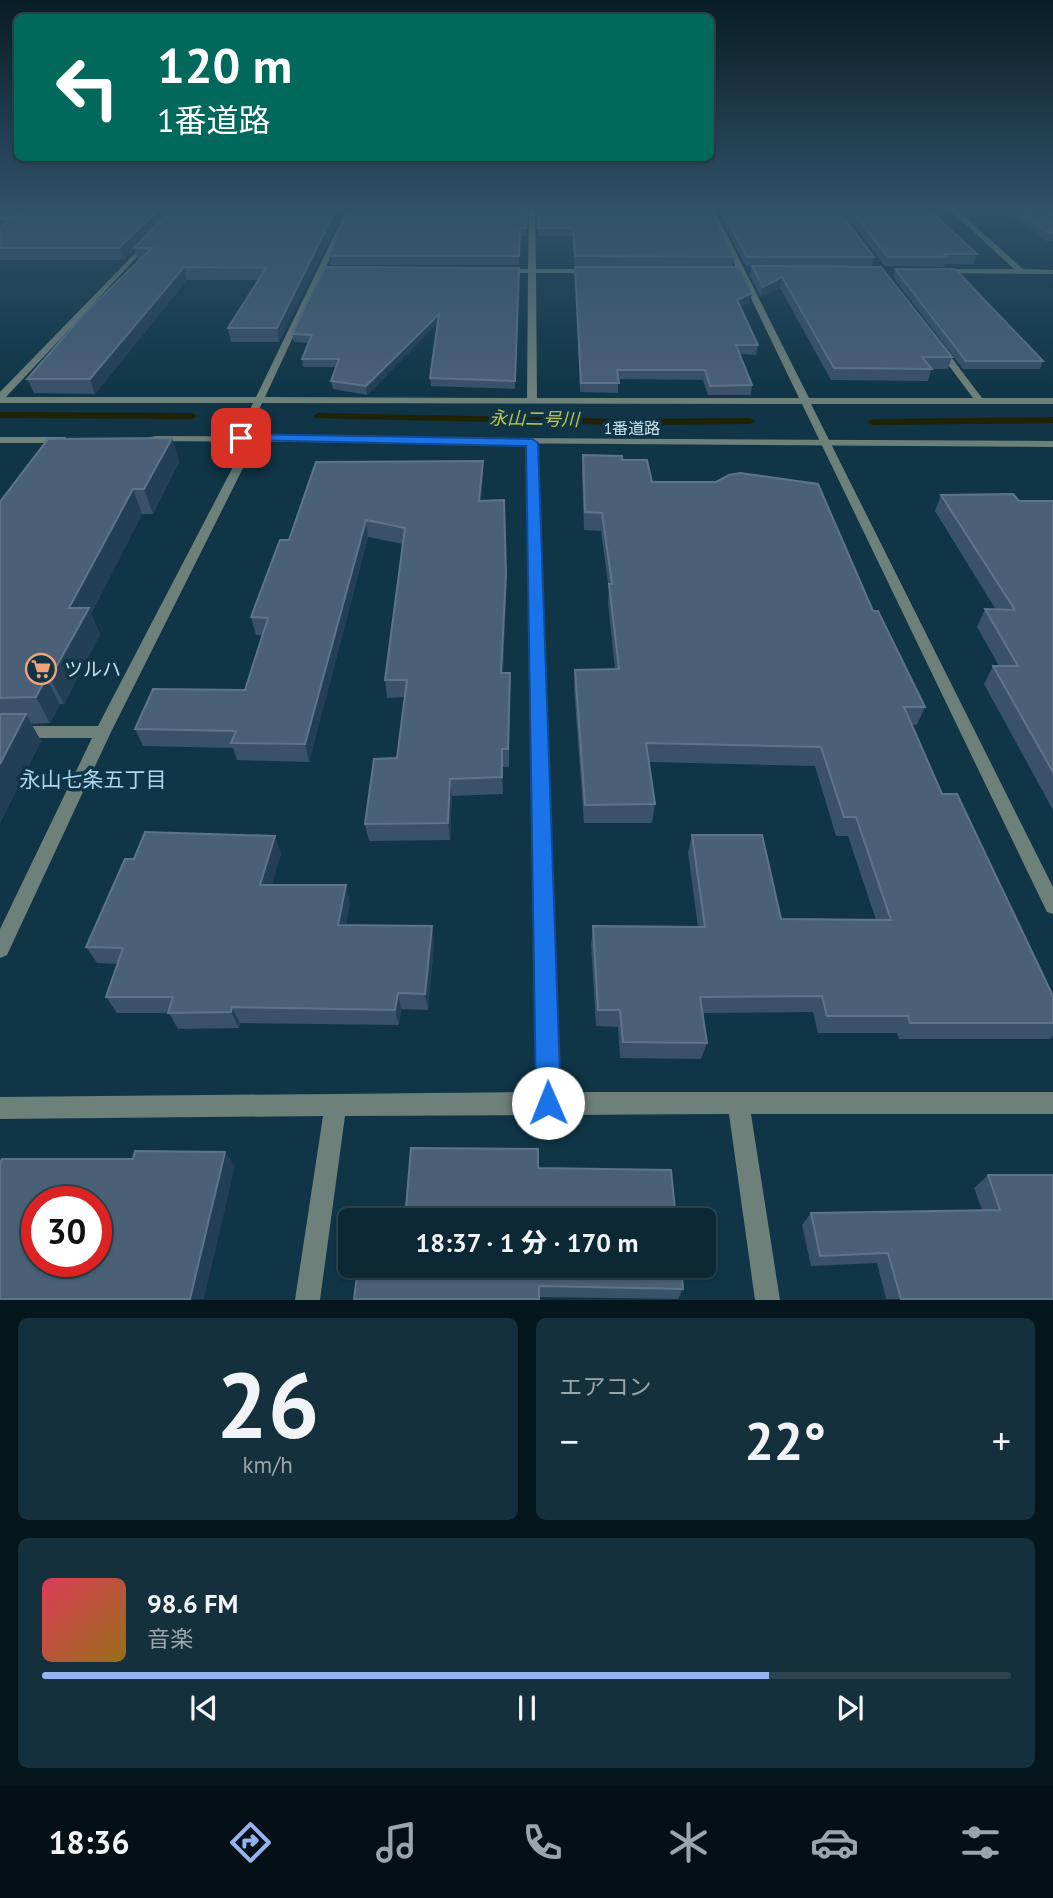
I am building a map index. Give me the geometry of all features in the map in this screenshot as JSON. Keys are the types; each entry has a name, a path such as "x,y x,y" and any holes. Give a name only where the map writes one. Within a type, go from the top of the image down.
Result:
{"street":[{"path":"0,399 122,270"},
{"path":"0,949 247,438 258,402 321,270 334,270"},
{"path":"493,271 601,271"},
{"path":"532,271 532,401"},
{"path":"726,271 746,271 804,402 1053,906"},
{"path":"925,271 1053,272"},
{"path":"931,336 979,400"},
{"path":"0,399 258,402 1053,401"},
{"path":"0,440 80,439"},
{"name":"1番道路","path":"147,439 1053,444"},
{"path":"532,443 548,1103"},
{"path":"0,732 103,732"},
{"path":"0,1108 548,1103 1053,1103"},
{"path":"739,1104 768,1300"},
{"path":"307,1300 336,1105"}],"building":[{"path":"130,270 182,270 90,379 27,379 84,314"},
{"path":"265,270 306,270 277,328 228,328"},
{"path":"324,270 519,270 515,381 430,378 439,314 366,386 331,381 339,359 302,359 312,335 292,334"},
{"path":"575,270 740,270 752,293 737,300 758,345 736,345 752,385 710,386 705,370 617,370 619,383 581,383"},
{"path":"754,270 883,270 952,357 922,357 932,369 834,368 782,277 763,287"},
{"path":"896,270 956,270 1043,361 966,361"},
{"path":"172,438 144,489 133,489 69,608 89,608 50,678 46,678 36,697 0,698 0,502 48,439"},
{"path":"583,455 647,460 652,482 716,482 740,473 818,484 873,611 878,611 925,707 904,707 942,794 957,794 1053,996 1053,1023 910,1023 908,1016 827,1016 822,996 700,997 707,1043 623,1042 620,1010 598,1010 593,926 705,927 692,835 762,835 781,919 891,920 856,817 844,817 821,747 646,743 655,804 585,805 575,670 619,669 609,584 612,584 602,513 585,512"},
{"path":"483,461 479,501 504,500 506,574 501,673 510,673 508,749 502,749 502,777 450,779 448,823 365,824 374,759 397,758 407,680 385,680 405,528 366,520 305,744 231,743 236,731 135,729 153,689 245,690 268,618 251,617 280,540 289,540 316,462"},
{"path":"1013,494 1019,501 1053,501 1053,772 993,666 1018,666 985,609 1015,610 941,495"},
{"path":"0,714 26,714 0,764"},
{"path":"145,832 275,836 260,885 346,885 338,925 432,926 425,994 398,993 395,1010 232,1007 231,1012 168,1013 173,997 106,997 123,948 86,947 125,859 134,859"},
{"path":"411,1148 538,1149 538,1168 671,1170 675,1208 406,1208"},
{"path":"135,1151 225,1152 190,1299 0,1299 2,1159 133,1159"},
{"path":"988,1175 1053,1175 1053,1299 901,1299 888,1253 820,1256 811,1213 1000,1210"},
{"path":"357,1278 682,1278 683,1289 539,1286 539,1299 354,1299"}],"waterway":[{"name":"永山二号川","path":"0,415 192,416"},
{"name":"永山二号川","path":"318,416 626,422 750,421"},
{"name":"永山二号川","path":"872,422 1053,420"}],"place":[{"name":"ツルハ","path":"41,669"}],"district":[{"name":"永山七条五丁目","path":"93,780"}],"route":[{"path":"241,438 532,443 548,1103"}]}
